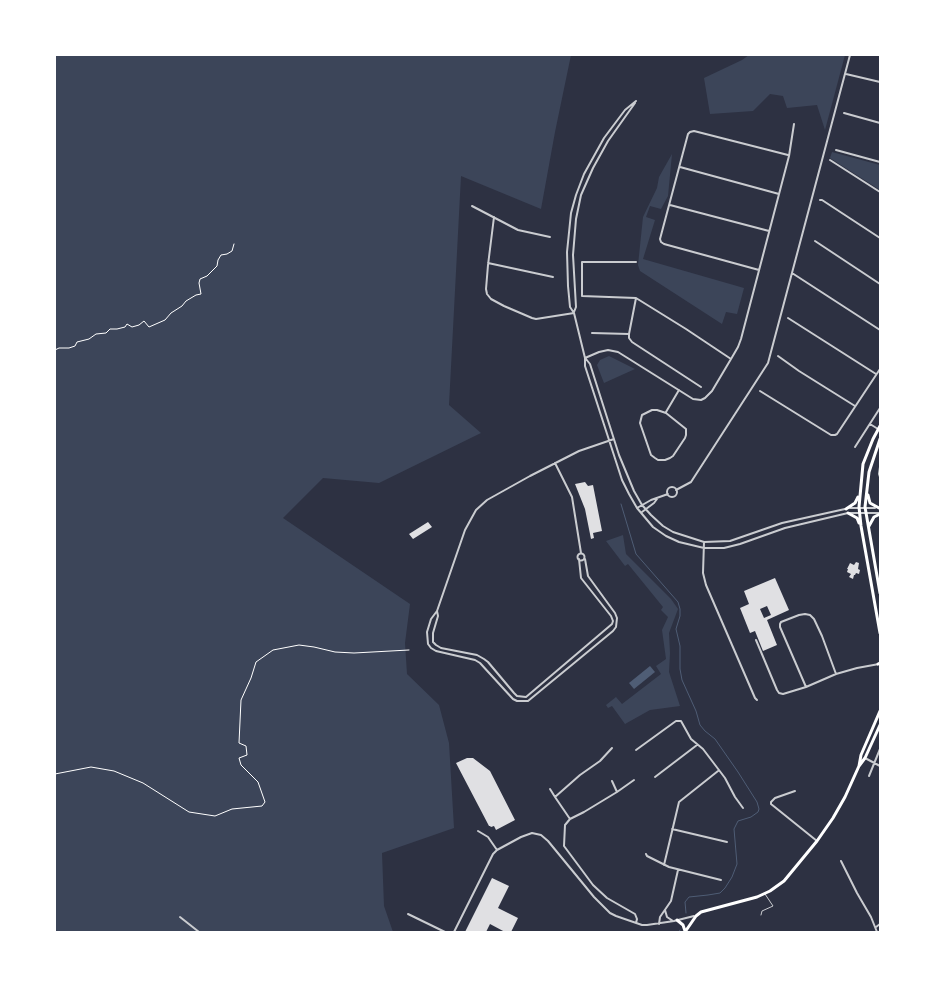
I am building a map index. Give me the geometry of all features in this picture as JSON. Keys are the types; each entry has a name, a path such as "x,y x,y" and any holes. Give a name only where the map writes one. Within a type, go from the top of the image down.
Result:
{"main road":[{"path":"879,428 863,464 859,508 880,633"},
{"path":"880,439 871,464 866,508 880,593"},
{"path":"867,492 870,503 880,508"},
{"path":"846,509 855,504 860,494"},
{"path":"848,513 856,518 861,526"},
{"path":"869,526 870,521 880,513"},
{"path":"685,932 696,916 707,910 752,899 784,881 817,841 846,797 880,711"},
{"path":"859,766 866,758 880,725"},
{"path":"676,921 682,925 685,932"}],"street":[{"path":"676,490 691,482 768,363 850,55"},
{"path":"845,74 880,82"},
{"path":"574,313 576,307 573,275 574,243 581,195 608,141 636,101 625,110 604,138 584,174 571,213 567,252 570,307 574,313 585,358 585,366 622,480 637,508 654,527 666,536 679,542 704,548 724,548 785,528 848,513 880,513"},
{"path":"844,113 880,123"},
{"path":"585,358 608,350 618,352 693,398 700,400 712,391 741,339 789,156 794,124"},
{"path":"759,270 661,242 660,238 690,132 694,131 789,156"},
{"path":"836,150 880,162"},
{"path":"830,160 880,192"},
{"path":"679,167 779,194"},
{"path":"820,200 880,238"},
{"path":"670,205 770,231"},
{"path":"472,206 518,230 550,237"},
{"path":"494,217 486,289 491,299 536,319 574,313"},
{"path":"815,241 880,284"},
{"path":"568,242 574,243"},
{"path":"636,262 584,261 582,263 582,296 636,298 731,360"},
{"path":"488,263 553,277"},
{"path":"792,273 880,330"},
{"path":"636,298 629,338 632,342 701,387"},
{"path":"788,318 876,374"},
{"path":"592,333 629,334"},
{"path":"778,356 855,406"},
{"path":"585,358 590,364 628,478 642,505 663,526 673,532 704,542 730,541 782,523 846,509 880,508"},
{"path":"760,391 831,435 834,435 837,434 880,368"},
{"path":"666,412 679,390"},
{"path":"855,447 880,408"},
{"path":"652,410 666,412 686,429 686,435 674,456 665,460 658,460 652,455 640,419 642,414 652,410"},
{"path":"870,424 879,428"},
{"path":"581,553 585,555 584,559 588,576 615,613 617,618 616,627 528,702 517,702 512,699 475,660 436,651 428,644 427,632 431,619 437,610 465,530 476,510 487,500 555,463 579,451 614,439"},
{"path":"437,610 438,616 432,633 433,642 436,645 441,648 477,655 484,659 514,693 518,696 526,697 612,624 611,616 581,578 578,556 581,553 572,497 555,463"},
{"path":"880,468 880,477"},
{"path":"668,494 668,489 671,487 674,487 676,490"},
{"path":"668,494 671,497 674,496 677,493 676,490"},
{"path":"637,508 651,500 668,494"},
{"path":"641,512 657,499"},
{"path":"704,542 703,573 706,585 757,700"},
{"path":"579,559 584,559"},
{"path":"806,687 780,627 781,622 798,615 810,615 822,636 836,674"},
{"path":"756,640 777,690 783,694 806,687 836,674 879,664"},
{"path":"636,750 676,721 682,721 691,739 704,749 725,778 735,798 743,808"},
{"path":"655,777 698,745"},
{"path":"555,796 600,761 612,748"},
{"path":"869,776 880,748"},
{"path":"866,758 880,766"},
{"path":"664,865 681,800 719,770"},
{"path":"634,780 584,812 570,818 565,825 564,846 593,885 607,898 635,914 636,923"},
{"path":"612,781 617,792"},
{"path":"550,789 570,818"},
{"path":"795,791 775,798 771,804 817,841"},
{"path":"672,830 727,842"},
{"path":"478,831 488,837 497,850"},
{"path":"454,932 492,856 497,850 524,835 532,833 541,835 548,841 603,907 616,916 647,925 696,916"},
{"path":"646,854 664,865 678,870 722,880"},
{"path":"841,861 878,932"},
{"path":"659,924 660,917 671,901 678,870"},
{"path":"665,910 666,917 676,921"},
{"path":"408,914 445,932"},
{"path":"180,917 199,932"},
{"path":"876,926 880,924"}],"lane":[{"path":"761,915 762,911 773,906 765,893"}],"path":[{"path":"55,350 76,346 77,342 89,339 96,334 106,333 110,329 124,327 127,324 132,327 140,325 144,321 149,327 165,320 171,312 182,306 186,301 201,294 200,279 208,276 218,266 218,260 222,255 232,251 234,244"},
{"path":"55,774 92,767 114,771 143,783 189,812 198,814 215,816 232,809 262,806 265,802 258,782 241,765 239,758 247,755 246,746 239,743 241,700 256,662 273,650 299,645 354,654 409,650"}],"shaded area":[{"path":"55,55 571,55 541,209 461,176 449,405 481,433 379,483 323,478 283,518 410,604 405,643 407,674 439,705 449,743 454,828 382,853 384,906 393,932 55,932"},
{"path":"749,55 845,55 825,130 817,105 787,108 783,96 770,94 753,111 710,114 704,78"},
{"path":"832,152 880,165 880,190 830,158"},
{"path":"672,154 668,196 661,209 650,206 646,217 655,220 643,259 744,288 737,314 726,312 722,324 640,271 638,265 643,217 657,188 659,177"},
{"path":"609,356 635,369 604,383 597,365 600,360"},
{"path":"623,535 626,554 671,599 678,609 669,633 669,672 680,706 650,710 625,724 612,706 608,708 606,705 616,697 622,704 661,674 656,666 666,659 662,630 668,617 661,610 663,607 628,564 625,566 606,541"},
{"path":"650,666 655,672 634,689 629,683"}],"building":[{"path":"585,482 588,486 593,485 602,531 593,533 594,538 591,539 585,509 575,484"},
{"path":"428,522 432,527 413,539 409,534"},
{"path":"856,562 859,563 858,569 860,570 859,574 856,573 854,575 853,579 849,577 851,574 847,572 847,569 850,563 854,565"},
{"path":"775,578 789,610 767,620 777,645 763,651 755,631 750,633 740,608 749,604 744,591","holes":["767,606 771,615 764,618 760,609"]},
{"path":"467,758 473,758 490,771 515,820 496,830 494,826 489,826 456,763"},
{"path":"492,878 509,886 498,908 518,918 511,932 505,932 490,924 486,932 465,932"}],"waterway":[{"path":"621,504 636,554 678,602 680,616 676,629 680,646 680,669 682,680 700,725 715,739 757,802 759,809 751,817 738,821 734,829 737,864 725,888 720,893 689,897 685,902 686,913"}]}
